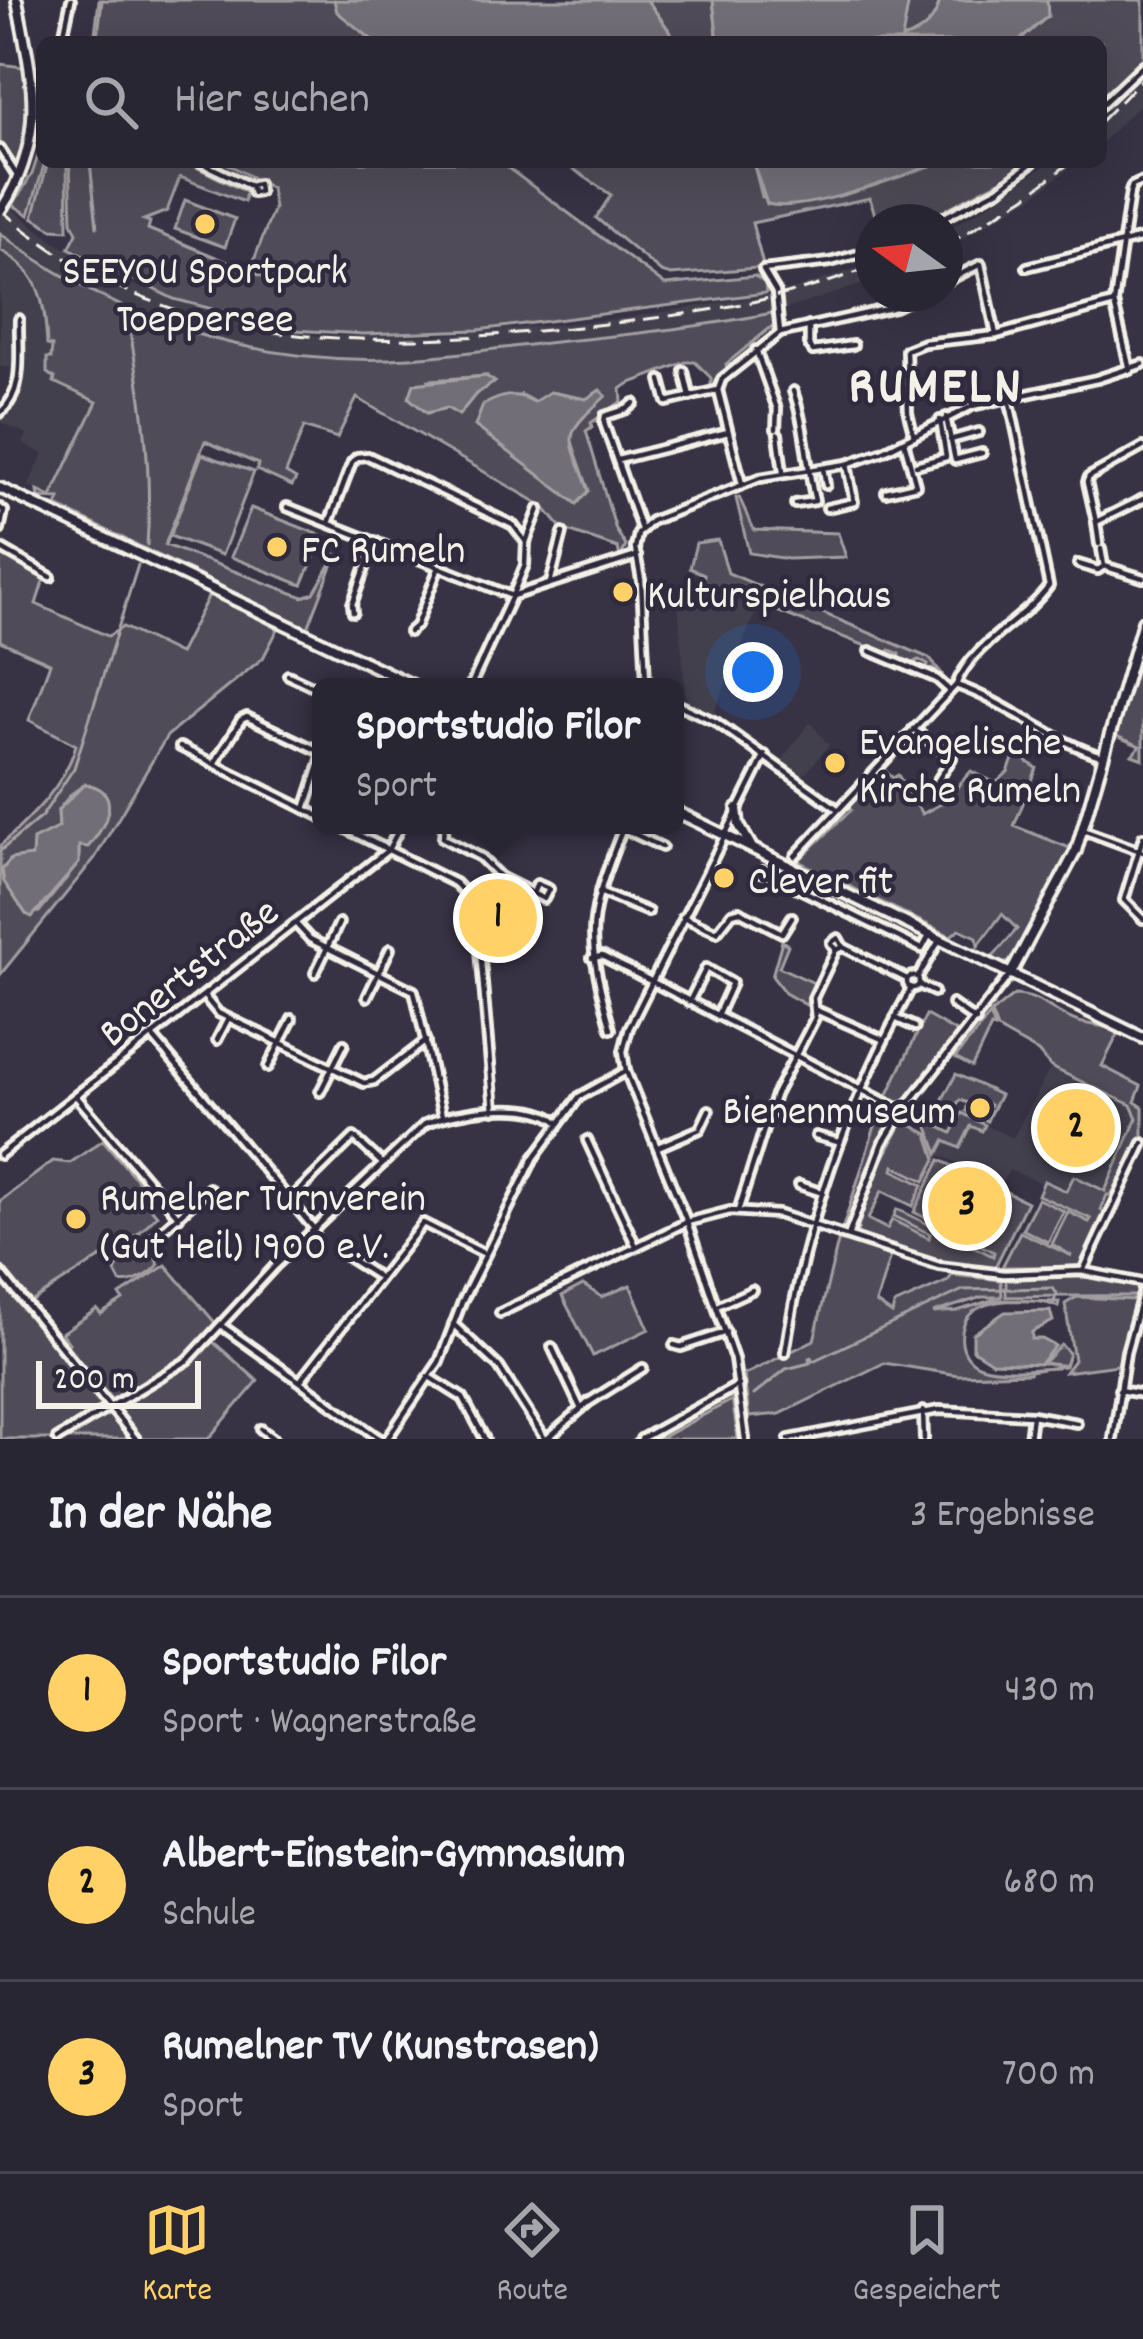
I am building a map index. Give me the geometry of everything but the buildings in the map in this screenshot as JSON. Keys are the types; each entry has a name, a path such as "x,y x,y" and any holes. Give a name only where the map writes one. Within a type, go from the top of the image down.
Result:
{"main road":[{"path":"17,0 36,99"},
{"path":"0,211 20,177 36,126"},
{"path":"0,488 398,678"},
{"path":"1011,974 1069,871 1143,621"},
{"path":"737,808 739,825 752,848"},
{"path":"684,815 1143,1037"}],"street":[{"path":"63,36 71,0"},
{"path":"1107,99 1143,64"},
{"path":"0,148 20,177"},
{"path":"212,168 250,186"},
{"path":"963,208 1025,168"},
{"path":"1130,370 1114,303 1130,192 1143,181"},
{"path":"1027,267 1143,238"},
{"path":"780,333 776,292 763,270 855,255"},
{"path":"963,272 981,264 996,335"},
{"path":"914,436 903,358 906,350 924,343 996,335 1114,303"},
{"path":"742,486 718,390 722,380 780,333 872,312"},
{"path":"0,413 17,388 19,319"},
{"path":"809,326 813,351 853,345"},
{"path":"756,350 776,409 783,472"},
{"path":"641,530 682,506 783,472 847,464 973,406 1143,364"},
{"path":"684,371 690,397"},
{"path":"661,380 668,402 718,390"},
{"path":"793,391 804,422 815,501 794,504"},
{"path":"795,856 1000,630 1046,591 1050,581 1010,398"},
{"path":"634,403 604,419 641,530 637,556 648,678"},
{"path":"943,419 955,460 982,454"},
{"path":"916,465 946,457 943,419"},
{"path":"617,460 728,432"},
{"path":"950,440 979,432"},
{"path":"886,492 916,484 904,441"},
{"path":"1104,566 1089,477 1143,447"},
{"path":"329,524 352,462 362,455 513,525 526,542"},
{"path":"827,508 854,502 847,464"},
{"path":"823,468 826,484"},
{"path":"1096,522 1143,500"},
{"path":"287,507 512,596 637,556"},
{"path":"0,530 2,509"},
{"path":"474,678 525,565 526,542 539,509"},
{"path":"550,583 563,533"},
{"path":"353,612 375,542"},
{"path":"0,548 51,577"},
{"path":"1078,564 1098,570 1104,566"},
{"path":"1104,566 1143,578"},
{"path":"409,632 416,626 440,567"},
{"path":"870,651 1004,705 1066,744 1104,758"},
{"path":"288,675 312,687"},
{"path":"684,707 766,755 836,808"},
{"path":"214,764 241,719 247,717 312,751"},
{"path":"913,729 952,758 933,788"},
{"path":"180,747 312,812"},
{"path":"745,1439 726,1332 626,1071 624,1043 766,755"},
{"path":"305,808 312,785"},
{"path":"1083,830 1141,851"},
{"path":"356,834 455,883 470,898 477,915 494,1111"},
{"name":"Bonertstraße","path":"0,1155 388,850 396,834"},
{"path":"443,834 480,857 500,878 532,893"},
{"path":"611,1029 592,958 590,930 598,892 620,834"},
{"path":"637,834 662,847"},
{"path":"1143,837 1124,900 1143,920"},
{"path":"776,878 770,883 760,881 765,872 922,949 930,934"},
{"path":"470,898 500,878"},
{"path":"598,892 648,912"},
{"path":"850,914 858,899"},
{"path":"683,917 717,932 739,911 782,933"},
{"path":"779,942 792,917"},
{"path":"296,923 310,940 414,991 442,1116"},
{"path":"315,973 339,923"},
{"path":"785,1353 793,1299 838,1142 884,1040 940,939"},
{"path":"739,1211 775,1095 816,1010 813,998 839,948 934,992"},
{"path":"367,997 390,949"},
{"path":"592,958 602,956 903,1111"},
{"path":"820,958 830,963"},
{"path":"688,1002 706,968 732,983 718,1016"},
{"path":"848,1236 874,1164 903,1111 1011,974"},
{"path":"204,995 218,1013 369,1083 426,1041"},
{"path":"952,1004 976,1021"},
{"path":"816,1010 884,1040"},
{"path":"217,1040 229,1018"},
{"path":"896,1018 915,1027"},
{"path":"268,1067 292,1019"},
{"path":"153,1036 315,1230"},
{"path":"320,1092 344,1044"},
{"path":"221,1326 384,1439 429,1377 534,1158 558,1122 590,1088 626,1071"},
{"path":"76,1096 178,1217"},
{"path":"658,1147 700,1129 709,1110"},
{"path":"57,1439 188,1360 260,1281 409,1136 442,1116 494,1111 540,1111 558,1122"},
{"path":"816,1136 838,1142"},
{"path":"290,1200 354,1137 383,1164"},
{"path":"587,1140 636,1246"},
{"path":"1083,1270 1143,1142"},
{"path":"800,1185 823,1193"},
{"path":"149,1242 209,1189"},
{"path":"500,1313 687,1222 739,1211 778,1214 939,1266 1004,1274 1083,1270 1143,1287 1112,1439"},
{"path":"300,1381 423,1223 485,1254"},
{"path":"338,1251 380,1278"},
{"path":"0,1272 136,1439"},
{"path":"717,1306 752,1290"},
{"path":"453,1324 499,1367 546,1439 581,1409 643,1369"},
{"path":"674,1345 726,1332"},
{"path":"552,1347 581,1409"},
{"path":"429,1377 463,1398 485,1439"},
{"path":"641,1439 739,1385"},
{"path":"1119,1390 1143,1394"},
{"path":"789,1439 824,1436 923,1411 976,1409 1077,1423"},
{"path":"923,1411 924,1439"},
{"path":"1029,1439 1032,1415"},
{"path":"261,1429 274,1439"}],"shaded area":[{"path":"99,0 334,0 338,12 368,36 95,36"},
{"path":"334,0 647,0 672,36 367,36 337,12"},
{"path":"647,0 713,0 717,36 671,33"},
{"path":"713,0 909,0 903,36 717,36"},
{"path":"909,0 940,0 926,26 902,36"},
{"path":"940,0 1047,0 1048,16 1025,36 910,36 927,26"},
{"path":"1047,0 1143,0 1143,58 1107,94 1107,36 1025,36 1047,16"},
{"path":"0,64 23,67 28,129 17,164 0,143"},
{"path":"1143,73 1143,101 1107,137 1107,111"},
{"path":"36,162 36,168 43,168 29,215 13,205"},
{"path":"46,168 67,168 68,230 52,229 33,217"},
{"path":"70,168 198,168 246,192 244,202 180,177 167,211 144,220 150,222 148,229 269,279 251,268 274,208 271,188 235,168 508,168 665,285 755,276 765,283 766,293 478,330 364,334 293,330 174,299 69,248 77,233 72,222"},
{"path":"572,168 755,168 762,197 872,186 924,168 1020,168 956,204 872,204 870,198 752,223 763,265 769,267 671,275 661,272 596,218 611,195"},
{"path":"755,168 924,168 805,204 767,204"},
{"path":"1041,168 1069,168 1034,196 963,238 963,220"},
{"path":"0,199 56,243 130,283 231,319 321,336 444,335 625,318 782,293 855,269 855,287 774,313 667,331 408,358 305,357 196,335 92,293 0,232"},
{"name":"SEEYOU Sportpark Toeppersee","path":"185,200 235,219 225,247 175,229"},
{"path":"0,233 45,265 142,315 246,347 300,355 427,357 772,313 775,324 726,364 715,388 711,389 711,378 695,362 686,362 628,384 621,389 622,401 591,423 586,431 616,530 626,546 620,558 618,548 562,529 543,506 357,398 337,438 304,427 286,473 296,479 292,486 257,470 258,464 205,441 165,545 303,597 314,593 337,553 308,628 57,506 60,499 39,498 38,491 51,497 97,402 54,382 47,373 52,346 47,345 38,290 24,268 0,250","holes":["486,376 459,414 447,408 429,380","550,392 586,399 570,436 589,491 520,394 534,402"]},
{"path":"0,250 16,258 38,283 47,344 52,345 54,382 97,402 51,497 28,486 43,454 23,444 27,434 0,422 16,398 16,368 0,367"},
{"path":"486,376 495,382 476,394 459,415 447,408 427,413 409,398 414,384"},
{"path":"600,390 606,396 580,421 572,438 589,491 577,504 475,426 483,405 502,397 515,395 534,402 550,392 586,399"},
{"path":"202,454 254,472 222,555 170,536"},
{"path":"739,497 754,530 838,533 846,557 788,559 749,553"},
{"name":"FC Rumeln","path":"251,508 323,536 302,585 231,557"},
{"path":"718,540 728,573 929,658 943,675 926,671 928,665 919,660 910,665 899,661 900,654 890,650 886,654 703,582 704,574 690,568 696,543"},
{"path":"0,550 46,573 36,604 108,636 123,627 179,654 210,593 278,629 263,658 167,736 95,858 0,975 0,846 55,788 76,745 29,720 50,663 0,641","holes":["85,784 102,823 96,837 79,845 79,863 39,912 26,914 5,882 2,870 11,859 32,856 35,847 59,827 58,810"]},
{"path":"687,582 757,609 713,715 686,703 678,603"},
{"path":"1143,644 1143,759 1132,755 1140,746 1116,736"},
{"path":"810,722 829,745 803,777 781,761"},
{"path":"1015,754 1037,768 1014,826 1070,848 1012,961 1003,964 992,958 1017,929 1002,914 978,946 977,937 959,929 951,936 798,861 851,810 848,806 882,768 893,778 898,775 922,814 944,802 971,771 996,783 1008,772"},
{"path":"85,784 105,793 106,819 88,847 79,846 79,863 32,917 4,882 2,870 11,859 32,856 33,840 59,827 58,810"},
{"path":"782,941 788,945 779,967 816,984 806,1005 785,993 772,976"},
{"path":"1014,995 1032,998 1079,1022 1119,1032 1102,1066 1141,1086 1135,1102 1143,1107 1143,1137 1107,1195 1079,1267 1002,1267 1020,1232 1072,1256 1052,1244 1068,1212 1091,1219 1038,1195 1044,1181 1066,1191 1074,1176 1105,1191 1137,1118 1131,1105 1051,1067 1038,1052 997,1029 991,1013"},
{"path":"926,1015 959,1034 905,1101 896,1102 887,1096"},
{"path":"990,1015 995,1028 991,1027 972,1067 955,1058"},
{"path":"1051,1067 1135,1109 1137,1124 1105,1191 1065,1192 1009,1170 1001,1184 938,1154 945,1141 971,1125 982,1131 985,1125 1013,1138"},
{"path":"956,1074 1000,1095 991,1112 990,1105 975,1097 968,1109 983,1118 990,1114 987,1121 966,1111 968,1103 951,1102 940,1127 952,1133 962,1113 985,1125 982,1131 971,1126 960,1148 945,1141 938,1154 928,1127"},
{"path":"882,1104 893,1109 895,1116 842,1230"},
{"path":"903,1121 928,1134 936,1159 925,1181 894,1166 893,1170 923,1185 913,1206 882,1191 868,1219 887,1229 892,1220 929,1238 930,1234 894,1216 897,1209 993,1256 994,1252 914,1212 940,1160 1027,1202 994,1269 936,1261 857,1233 869,1186"},
{"name":"Rumelner Turnverein (Gut Heil) 1900 e.V.","path":"103,1140 148,1193 143,1198 157,1215 139,1233 31,1302 0,1266 0,1201 53,1161 70,1163"},
{"path":"1038,1199 1064,1211 1048,1242 1022,1229"},
{"path":"839,1238 890,1256 876,1303 892,1314 894,1305 952,1275 1001,1280 1002,1297 982,1297 933,1313 992,1300 1013,1301 974,1311 964,1324 963,1349 981,1366 1047,1369 958,1375 884,1363 780,1414 749,1417 744,1375 814,1340"},
{"path":"141,1248 159,1264 141,1278 120,1282 115,1272 121,1259 131,1258"},
{"path":"166,1265 217,1325 184,1358 111,1401 66,1347 69,1343 61,1333 97,1309 101,1314 123,1300 120,1295"},
{"path":"0,1277 104,1403 53,1439 0,1439"},
{"path":"1085,1277 1135,1284 1139,1292 1136,1296 1006,1297 1010,1278"},
{"path":"583,1285 602,1297 630,1285 649,1329 593,1356 562,1296"},
{"path":"1077,1297 1135,1300 1118,1365 1065,1372 1074,1360 1065,1304"},
{"path":"1050,1311 1053,1321 1032,1332 1032,1339 1055,1346 1040,1364 992,1362 973,1350 973,1334 1005,1312"},
{"path":"211,1340 258,1381 208,1439 63,1439 190,1362"},
{"path":"1061,1345 1069,1353 1065,1366 1058,1367 1061,1365 1043,1363"},
{"path":"730,1384 738,1439 636,1439"}],"waterway":[{"path":"98,36 102,0"},
{"path":"91,168 97,227"},
{"path":"126,310 144,427 147,545"},
{"path":"0,851 42,816 74,768 138,565"},
{"path":"811,1357 813,1361 963,1290 1052,1288 1057,1293 1053,1304"},
{"path":"754,1395 786,1369 810,1363 809,1358"},
{"path":"659,1439 730,1401"}],"railway":[{"path":"1107,115 1143,78"},
{"path":"963,235 1063,168"},
{"path":"0,209 65,258 133,293 203,318 274,332 348,339 501,334 654,318 765,299 855,272"}],"place":[{"name":"SEEYOU Sportpark Toeppersee","path":"205,224"},
{"name":"FC Rumeln","path":"277,547"},
{"name":"Kulturspielhaus","path":"623,592"},
{"name":"Evangelische Kirche Rumeln","path":"835,763"},
{"name":"Clever fit","path":"724,878"},
{"name":"Sportstudio Filor","path":"498,918"},
{"name":"Bienenmuseum","path":"980,1108"},
{"name":"Albert-Einstein-Gymnasium","path":"1076,1128"},
{"name":"Rumelner TV (Kunstrasen)","path":"967,1206"},
{"name":"Rumelner Turnverein (Gut Heil) 1900 e.V.","path":"76,1219"}],"district":[{"name":"RUMELN","path":"936,382"}]}
